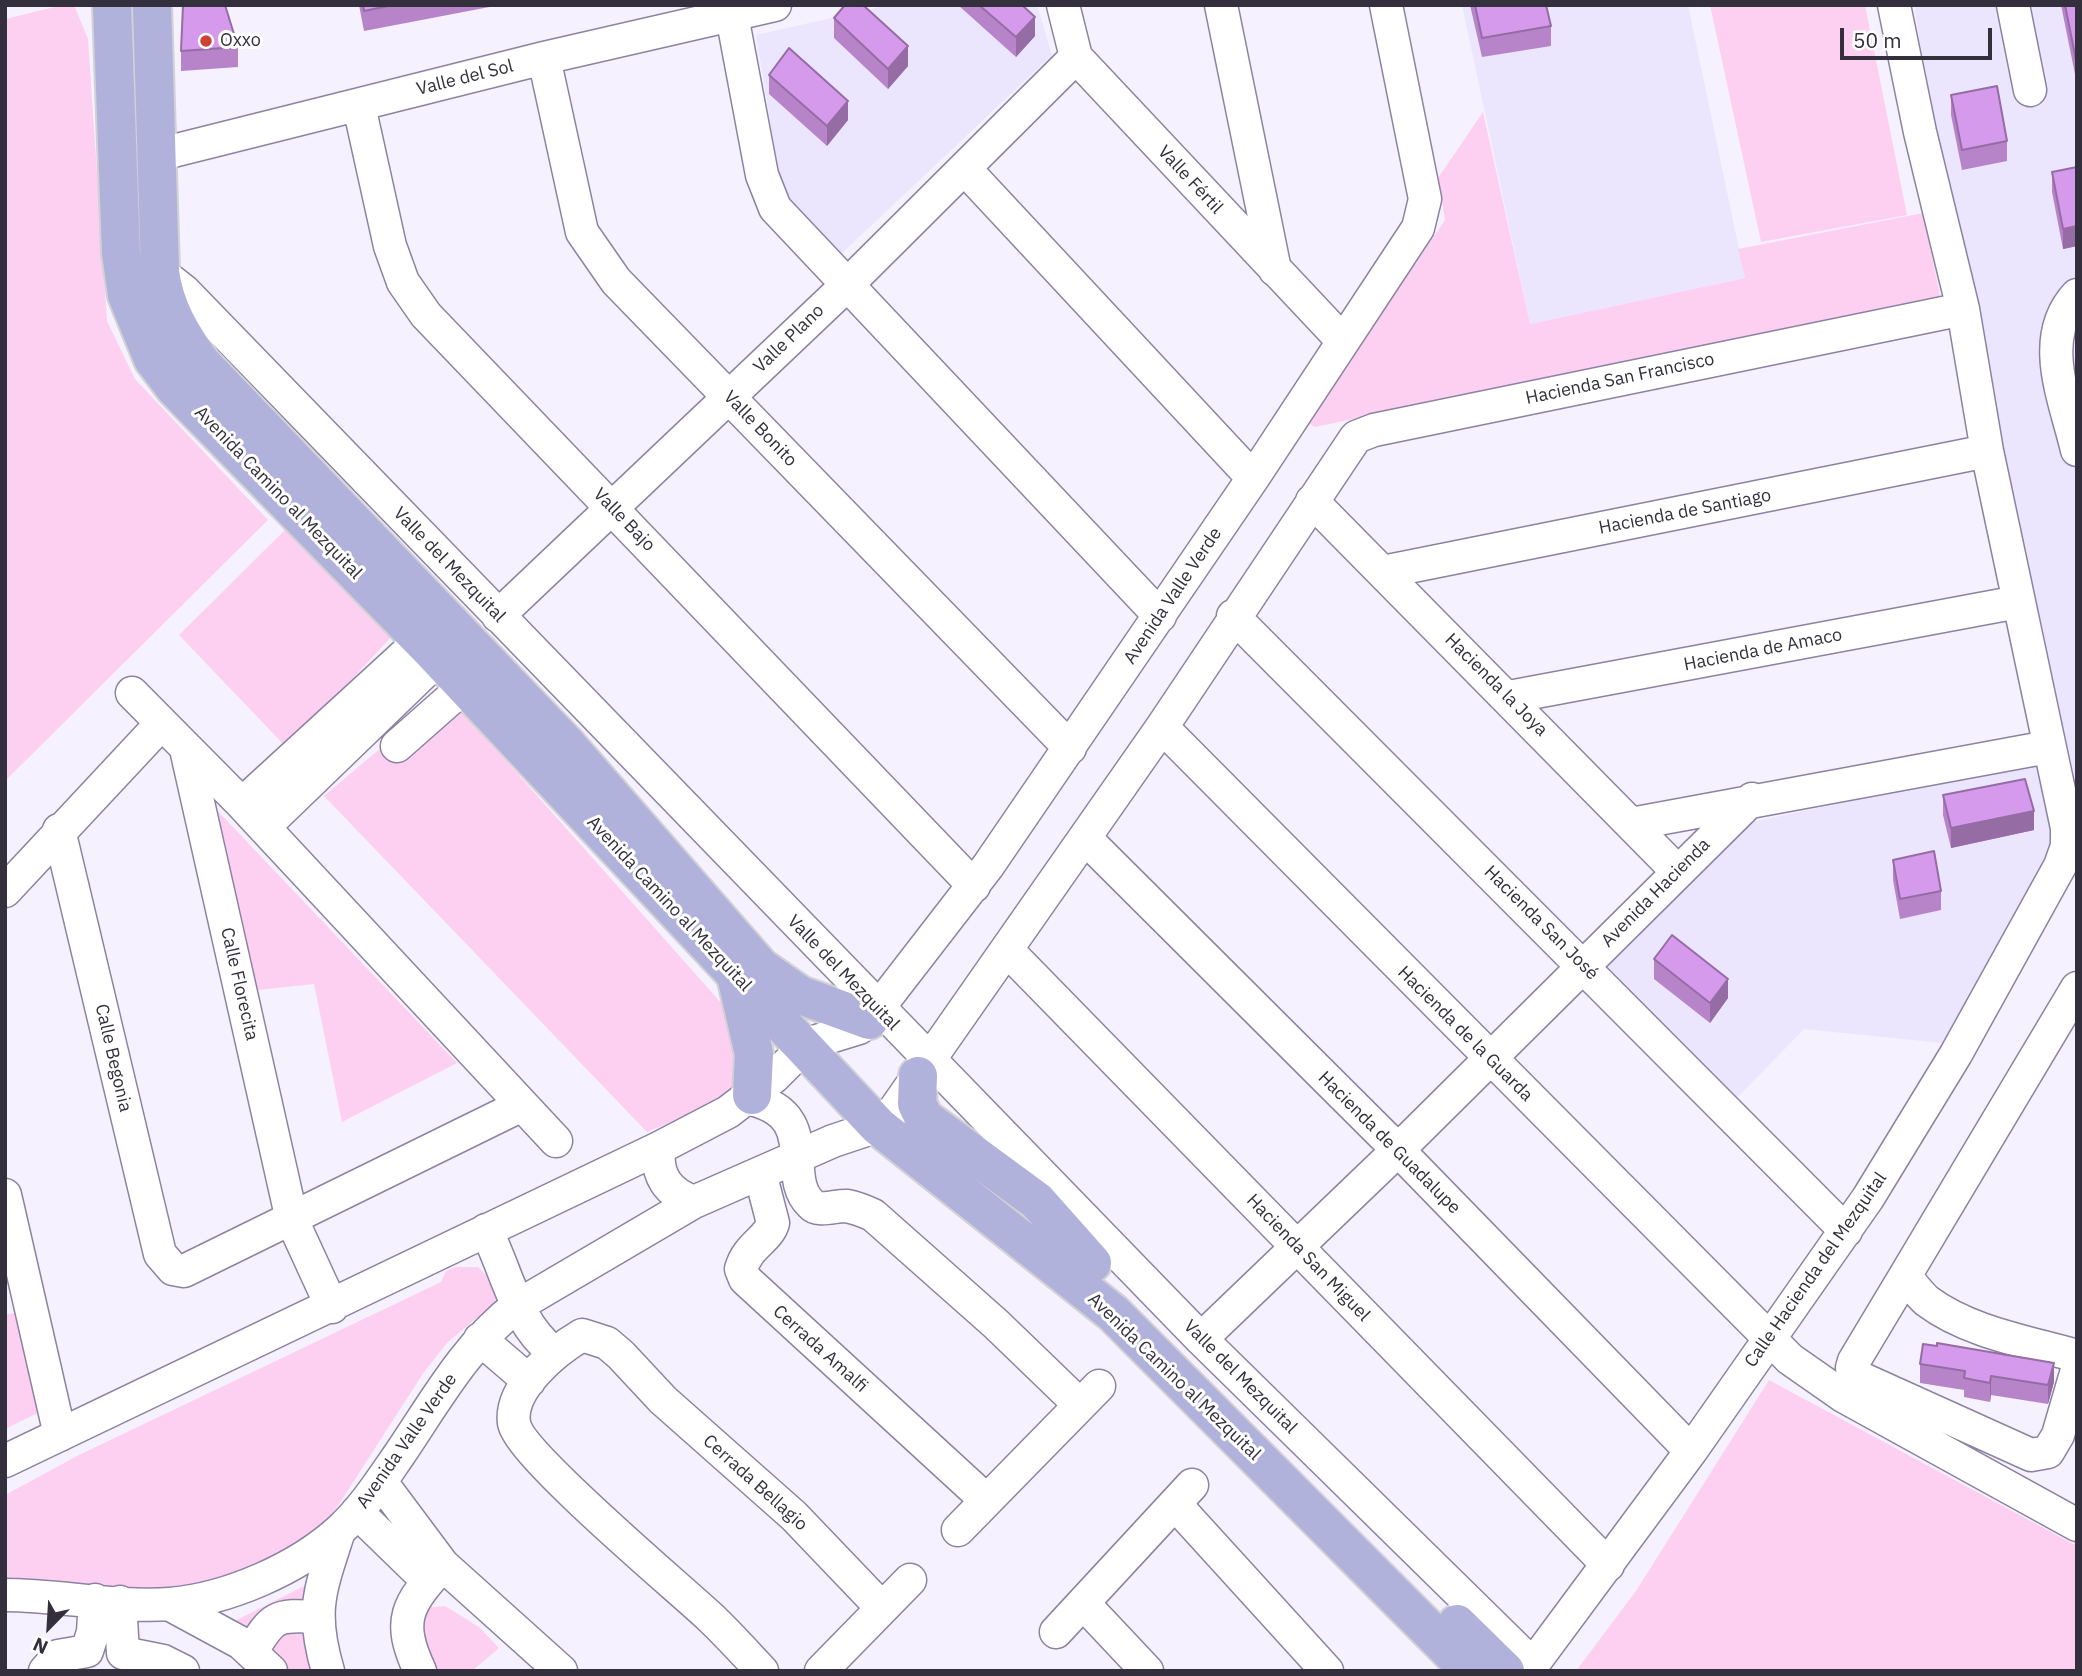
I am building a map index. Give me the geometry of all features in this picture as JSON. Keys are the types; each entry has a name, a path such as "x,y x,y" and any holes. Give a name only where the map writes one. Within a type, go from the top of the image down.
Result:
{"main road":[{"name":"Avenida Camino al Mezquital","path":"112,5 121,253 127,295 148,348 175,388 628,811 748,972"},
{"name":"Avenida Camino al Mezquital","path":"152,5 160,272 169,310 180,335 202,364 443,637 465,686 748,972 886,1118 1113,1314 1470,1671"},
{"path":"750,1096 754,1054 748,972 800,995 874,1015"},
{"path":"923,1069 916,1104 924,1118 1037,1201 1093,1263"},
{"name":"Avenida Camino al Mezquital","path":"886,1118 1093,1263 1522,1669"}],"street":[{"name":"Valle del Sol","path":"156,155 359,106 731,10 775,5"},
{"name":"Valle Fértil","path":"1063,5 1076,57 1342,340"},
{"path":"1221,5 1275,271"},
{"name":"Avenida Valle Verde","path":"5,1461 60,1435 326,1295 486,1230 659,1148 728,1112 813,1043 859,1028 874,1015 974,886 1070,748 1418,228 1425,207 1385,5"},
{"path":"1894,5 1920,132 1963,309 1987,451 2048,747"},
{"path":"2013,5 2030,90"},
{"path":"731,10 767,192 789,227 1160,616"},
{"name":"Valle Plano","path":"498,616 614,509 847,285 1076,57"},
{"name":"Valle Bonito","path":"544,58 582,232 616,281 1070,748"},
{"name":"Valle Bajo","path":"359,106 390,246 403,282 426,314 974,886"},
{"path":"965,170 1253,478"},
{"name":"Valle del Mezquital","path":"160,272 184,291 498,616 923,1069 1201,1339 1522,1669"},
{"path":"2077,295 2063,310 2056,330 2055,353 2077,450"},
{"name":"Hacienda San Francisco","path":"1312,501 1356,437 1374,430 1963,309"},
{"name":"Hacienda de Santiago","path":"1383,572 1987,451"},
{"path":"886,1118 1085,838 1312,501"},
{"name":"Hacienda la Joya","path":"1312,501 1509,697 1677,872"},
{"name":"Hacienda de Amaco","path":"1509,697 2018,602"},
{"name":"Hacienda San José","path":"1233,616 1846,1231"},
{"path":"242,804 313,737 443,637"},
{"path":"264,827 334,761 443,637"},
{"path":"397,746 465,686"},
{"path":"132,693 264,827 520,1106 556,1141"},
{"path":"5,891 59,830 161,724"},
{"name":"Hacienda de la Guarda","path":"1161,727 1790,1359 1843,1396 2077,1525"},
{"path":"313,737 334,761"},
{"name":"Avenida Hacienda","path":"1631,824 1752,799 2048,747"},
{"name":"Calle Hacienda del Mezquital","path":"1522,1669 1608,1565 1691,1451 1846,1231 1956,1054 2060,866 2067,846 2067,828 2048,747"},
{"name":"Calle Florecita","path":"186,749 292,1220 326,1295"},
{"name":"Avenida Hacienda","path":"1201,1339 1398,1150 1752,799"},
{"name":"Calle Begonia","path":"59,830 160,1254 173,1269 184,1271 292,1220"},
{"name":"Hacienda de Guadalupe","path":"1085,838 1398,1150 1691,1451"},
{"name":"Hacienda San Miguel","path":"1007,950 1608,1565"},
{"path":"2077,988 1852,1368 1856,1376 2031,1455 2048,1452 2058,1435 2077,1370"},
{"path":"750,1096 779,1111 794,1133 802,1190 809,1203 821,1208 857,1208 873,1216 996,1324 1089,1395 958,1530"},
{"path":"292,1220 520,1106"},
{"name":"Avenida Valle Verde","path":"5,1595 169,1604 205,1598 267,1576 348,1522 381,1482 480,1339 517,1306 694,1202 886,1118"},
{"path":"659,1148 657,1163 661,1177 676,1194 694,1202"},
{"name":"Cerrada Amalfi","path":"760,1172 773,1223 767,1235 757,1241 744,1259 741,1269 745,1279 986,1500"},
{"path":"5,1195 60,1435"},
{"path":"486,1230 517,1306 536,1336 553,1352"},
{"path":"1905,1276 1926,1300 1957,1317 2077,1356"},
{"name":"Cerrada Bellagio","path":"762,1671 713,1620 603,1521 523,1443 514,1427 517,1402 529,1381 553,1352 582,1335 607,1343 663,1401 794,1516 882,1608"},
{"path":"480,1339 529,1381"},
{"path":"381,1482 436,1573"},
{"path":"1056,1632 1184,1495 1327,1671"},
{"path":"328,1671 317,1633 316,1616 322,1584 348,1522 436,1573 561,1671"},
{"path":"420,1671 408,1646 406,1626 409,1605 436,1573"},
{"path":"821,1671 910,1580"},
{"path":"45,1671 58,1656 80,1654 91,1644 108,1601"},
{"path":"108,1601 121,1649 132,1657 163,1661 183,1671"},
{"path":"1083,1603 1147,1671"},
{"path":"169,1604 261,1661 271,1621 278,1617 316,1616"}],"shaded area":[{"path":"63,5 74,5 88,39 107,321 135,379 268,520 5,781 5,19"},
{"path":"889,5 1037,5 1052,55 841,254 783,197 756,35"},
{"path":"1462,5 1688,5 1745,278 1530,324"},
{"path":"1710,5 1865,5 1907,215 1761,242"},
{"path":"1914,5 2077,5 2077,846 1943,190"},
{"path":"1483,112 1530,324 1745,278 1738,249 1923,213 1940,296 1315,427 1308,423 1445,220 1438,178"},
{"path":"288,527 391,637 288,749 179,635"},
{"path":"446,693 739,1023 751,1069 714,1104 647,1132 324,796"},
{"path":"2038,761 2058,842 1943,1043 1804,1029 1732,1103 1600,971 1752,822"},
{"path":"211,804 457,1063 342,1122 314,984 258,990"},
{"path":"456,1267 478,1267 493,1282 499,1299 447,1343 424,1372 334,1512 274,1566 177,1593 5,1588 5,1495 79,1455 441,1282 446,1271"},
{"path":"26,1310 44,1410 5,1429 5,1315"},
{"path":"1769,1380 2077,1546 2077,1671 1576,1671 1636,1591"},
{"path":"306,1585 312,1605 314,1671 272,1671 229,1624"},
{"path":"445,1606 479,1627 499,1648 472,1671 436,1671 417,1623 425,1608"}],"building":[{"name":"Oxxo","path":"183,5 225,5 238,47 181,51"},
{"path":"363,5 393,5 364,11"},
{"path":"845,5 863,5 908,46 888,69 834,18"},
{"path":"979,5 1022,5 1035,17 1016,37"},
{"path":"1475,5 1546,5 1551,26 1482,38"},
{"path":"2065,5 2077,5 2077,65"},
{"path":"789,48 848,101 827,126 769,75"},
{"path":"1997,86 2007,141 1962,150 1951,95"},
{"path":"2077,167 2077,226 2063,229 2052,172"},
{"path":"2025,779 2034,811 1951,828 1943,795"},
{"path":"1934,851 1941,891 1900,899 1893,860"},
{"path":"1672,935 1728,979 1710,1003 1654,959"},
{"path":"1937,1343 2054,1363 2048,1385 1991,1376 1990,1383 1964,1378 1965,1371 1920,1364 1923,1344 1937,1346"}],"place":[{"name":"Oxxo","path":"206,41"}]}
